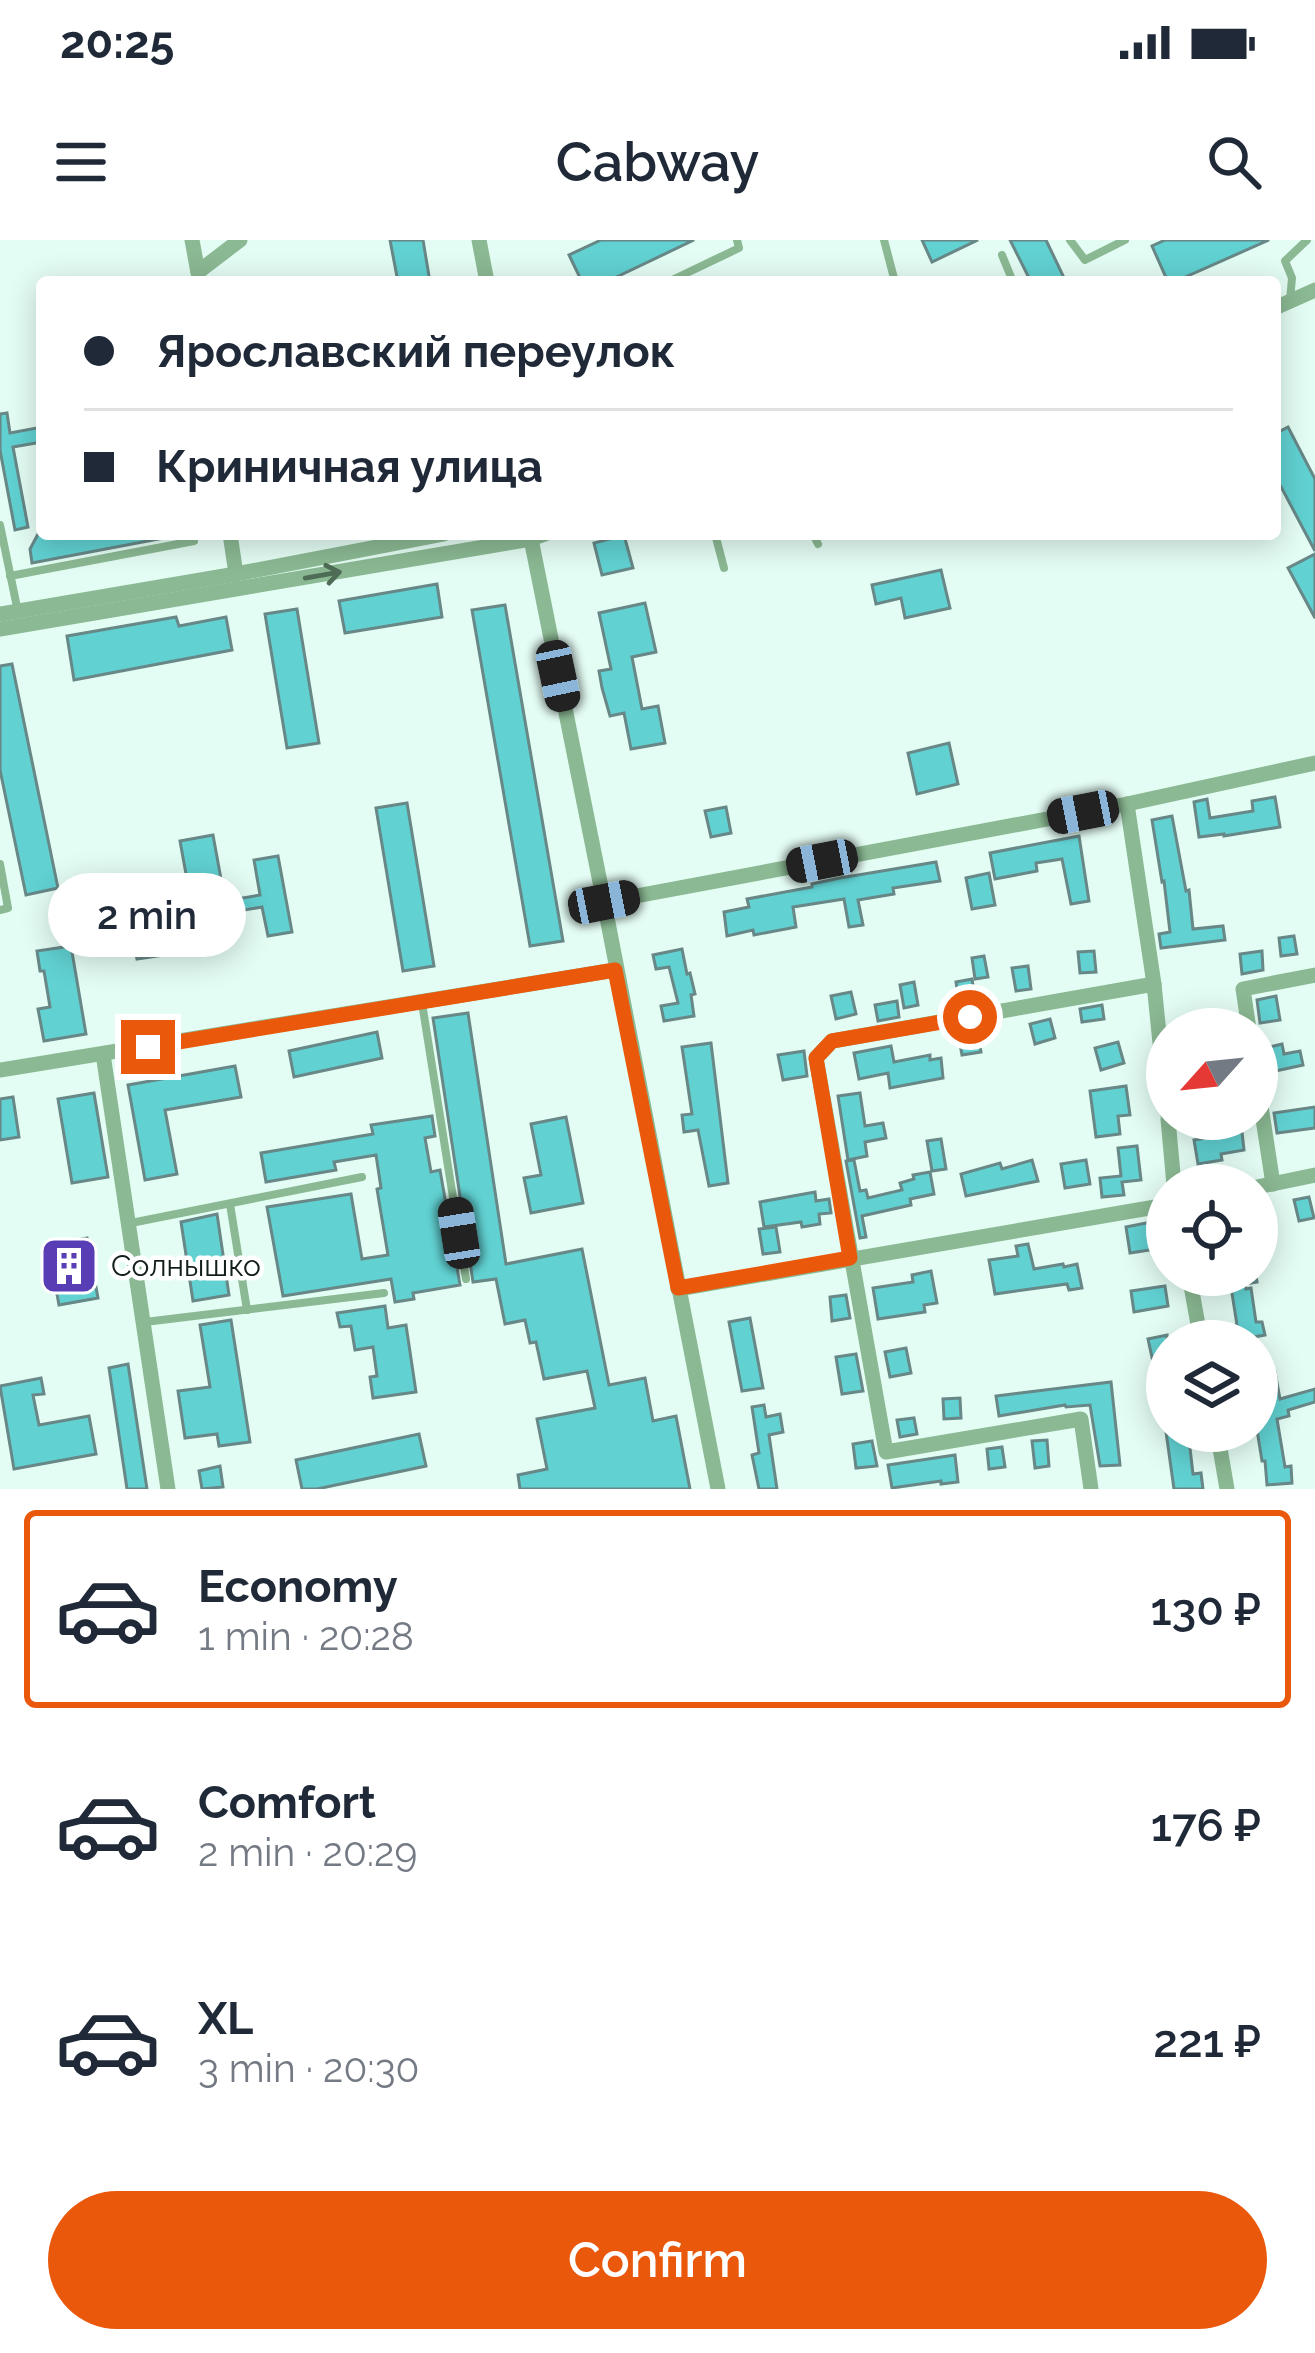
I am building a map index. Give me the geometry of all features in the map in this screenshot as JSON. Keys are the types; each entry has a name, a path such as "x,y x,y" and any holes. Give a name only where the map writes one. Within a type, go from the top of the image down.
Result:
{"street":[{"path":"192,240 198,276"},
{"path":"199,276 240,240"},
{"path":"479,240 486,276"},
{"path":"1282,305 1315,290"},
{"path":"231,540 236,574"},
{"path":"0,629 13,617 413,540"},
{"path":"13,617 509,540"},
{"path":"536,540 718,1489"},
{"path":"604,902 1127,804 1315,763"},
{"path":"1127,804 1156,1008"},
{"path":"0,1070 615,970"},
{"path":"1246,1008 1243,989 1315,975"},
{"path":"1091,1489 1081,1419 886,1452 816,1058 832,1041 1154,984"},
{"path":"103,1054 169,1489"},
{"path":"1278,1183 1315,1175"},
{"path":"678,1288 1146,1209"},
{"path":"1220,1452 1227,1489"}],"lane":[{"path":"681,276 739,248 737,240"},
{"path":"884,240 894,276"},
{"path":"1070,240 1084,260 1125,240"},
{"path":"1282,305 1292,278 1285,261 1306,240"},
{"path":"1002,255 1011,276"},
{"path":"0,525 13,617"},
{"path":"717,540 724,568"},
{"path":"10,576 194,541"},
{"path":"0,864 8,908 0,910"},
{"path":"422,1002 466,1280"},
{"path":"129,1224 362,1177"},
{"path":"230,1204 248,1310"},
{"path":"144,1322 385,1293"}],"building":[{"path":"390,240 423,240 429,276 397,276"},
{"path":"601,240 694,240 619,276 579,276 569,255"},
{"path":"922,240 978,240 932,262"},
{"path":"1010,240 1046,240 1063,276 1028,276"},
{"path":"1165,240 1269,240 1188,276 1165,276 1152,246"},
{"path":"7,413 10,433 36,428 36,443 13,447 28,527 15,530 0,450 0,414"},
{"path":"1288,427 1315,479 1315,551 1281,487 1281,431"},
{"path":"36,538 153,540 32,563 30,549"},
{"path":"625,540 633,568 602,575 594,543"},
{"path":"1315,554 1315,618 1288,568"},
{"path":"941,570 950,608 905,618 901,598 876,604 872,585"},
{"path":"437,584 442,617 345,633 339,601"},
{"path":"645,603 656,652 632,657 642,709 658,706 665,743 631,749 624,713 610,716 602,688 599,671 611,669 599,613"},
{"path":"505,605 563,941 530,946 472,610"},
{"path":"297,609 319,743 287,748 265,614"},
{"path":"176,617 179,626 226,617 232,650 74,680 67,636"},
{"path":"12,664 58,888 26,895 0,770 0,666"},
{"path":"949,743 958,784 917,794 908,753"},
{"path":"1275,797 1280,827 1199,837 1194,802 1207,799 1210,818 1253,811 1252,801"},
{"path":"407,803 434,966 403,971 376,808"},
{"path":"726,807 731,833 711,837 705,811"},
{"path":"1172,816 1193,929 1223,926 1225,940 1161,948 1159,934 1170,932 1152,820"},
{"path":"213,835 225,901 260,895 254,860 278,856 292,932 268,936 262,907 227,913 233,942 199,948 194,919 159,926 164,955 137,959 123,884 150,879 157,913 192,907 180,841"},
{"path":"1079,836 1089,901 1071,904 1062,859 1036,863 1037,871 995,879 990,853"},
{"path":"936,862 940,881 893,888 894,894 858,900 863,925 849,927 844,899 793,907 796,927 727,936 724,912 749,907 747,899"},
{"path":"989,873 995,905 972,909 966,878"},
{"path":"1294,936 1297,954 1281,956 1279,938"},
{"path":"71,946 86,1034 44,1041 38,1009 50,1007 37,951"},
{"path":"682,949 695,994 691,995 694,1016 664,1021 661,1006 678,1003 669,967 656,969 653,955"},
{"path":"1094,951 1096,972 1080,973 1078,952"},
{"path":"1262,951 1263,970 1242,974 1240,954"},
{"path":"984,956 988,977 975,979 972,958"},
{"path":"1028,966 1031,989 1016,991 1012,968"},
{"path":"972,979 975,998 959,1001 956,982"},
{"path":"914,982 918,1005 904,1008 900,985"},
{"path":"851,992 856,1014 836,1019 831,996"},
{"path":"1276,996 1278,1008 1258,1008 1257,1000"},
{"path":"897,1001 899,1017 878,1021 875,1005"},
{"path":"1102,1005 1104,1019 1082,1022 1080,1009"},
{"path":"468,1013 506,1264 582,1249 609,1385 645,1378 653,1421 676,1416 690,1489 520,1489 518,1475 547,1469 537,1419 595,1408 587,1371 544,1379 536,1342 530,1343 525,1320 505,1324 496,1279 473,1282 433,1018"},
{"path":"1050,1019 1055,1038 1035,1044 1030,1024"},
{"path":"977,1030 981,1052 962,1055 958,1033"},
{"path":"377,1032 382,1058 294,1077 289,1051"},
{"path":"1118,1042 1124,1063 1101,1070 1095,1048"},
{"path":"711,1043 728,1183 709,1186 698,1130 684,1132 682,1115 692,1114 682,1047"},
{"path":"1282,1044 1284,1054 1300,1051 1303,1065 1278,1070 1278,1045"},
{"path":"891,1046 894,1062 930,1055 930,1060 941,1058 943,1078 890,1088 888,1073 859,1079 854,1053"},
{"path":"804,1051 807,1076 783,1080 778,1055"},
{"path":"235,1066 241,1097 165,1110 177,1174 145,1180 128,1085"},
{"path":"1126,1086 1130,1115 1118,1116 1120,1134 1096,1137 1090,1091"},
{"path":"94,1093 108,1177 72,1183 58,1099"},
{"path":"860,1093 865,1126 883,1123 886,1138 865,1142 867,1156 848,1160 838,1096"},
{"path":"13,1097 19,1137 0,1140 0,1099"},
{"path":"1315,1107 1315,1128 1278,1133 1278,1112"},
{"path":"432,1116 435,1136 425,1138 431,1172 440,1170 460,1285 413,1293 414,1299 395,1302 391,1279 283,1296 267,1207 351,1194 362,1259 388,1255 376,1155 334,1162 336,1170 266,1182 261,1153 373,1134 371,1125"},
{"path":"566,1117 583,1203 531,1213 524,1178 541,1175 531,1124"},
{"path":"941,1139 946,1169 932,1171 927,1141"},
{"path":"1194,1140 1243,1140 1244,1150 1198,1164"},
{"path":"1137,1146 1141,1180 1122,1182 1124,1195 1102,1197 1100,1178 1121,1176 1118,1148"},
{"path":"854,1160 860,1191 866,1190 868,1198 902,1190 900,1183 930,1172 934,1194 910,1199 911,1205 862,1216 866,1237 860,1238 846,1161"},
{"path":"1032,1160 1038,1181 966,1196 961,1174"},
{"path":"1086,1160 1090,1184 1065,1188 1061,1164"},
{"path":"815,1192 816,1201 829,1199 831,1213 819,1214 820,1224 764,1227 760,1202"},
{"path":"1309,1197 1314,1218 1299,1221 1294,1200"},
{"path":"217,1214 229,1295 193,1301 181,1222"},
{"path":"1146,1223 1146,1251 1130,1253 1126,1227"},
{"path":"776,1227 780,1252 763,1254 759,1229"},
{"name":"Солнышко","path":"87,1238 98,1298 59,1305 48,1245"},
{"path":"1028,1244 1034,1269 1077,1264 1082,1288 1069,1290 1067,1284 995,1294 989,1260 1018,1256 1016,1246"},
{"path":"931,1271 937,1303 924,1305 925,1312 878,1319 873,1288 913,1282 912,1275"},
{"path":"1146,1289 1146,1296 1166,1296 1168,1306 1134,1312 1131,1291"},
{"path":"846,1295 850,1318 832,1321 830,1297"},
{"path":"1232,1296 1252,1296 1256,1320 1236,1320"},
{"path":"385,1306 388,1328 406,1325 416,1392 373,1398 370,1377 377,1376 373,1347 355,1350 351,1326 340,1327 337,1313"},
{"path":"750,1318 763,1388 742,1391 729,1322"},
{"path":"231,1320 250,1442 219,1446 217,1434 185,1438 178,1391 210,1387 200,1325"},
{"path":"906,1348 911,1373 890,1377 885,1352"},
{"path":"856,1354 863,1391 842,1394 836,1357"},
{"path":"128,1364 147,1489 127,1489 109,1368"},
{"path":"41,1378 44,1394 33,1395 39,1425 89,1416 96,1454 14,1469 0,1386"},
{"path":"1111,1382 1120,1465 1100,1466 1090,1405 999,1416 996,1396"},
{"path":"1278,1388 1280,1399 1315,1389 1315,1402 1288,1410 1289,1416 1278,1419"},
{"path":"960,1398 961,1418 944,1419 943,1399"},
{"path":"764,1405 766,1417 780,1414 783,1432 769,1435 777,1489 759,1489 752,1455 759,1453 752,1407"},
{"path":"914,1418 917,1434 900,1437 897,1420"},
{"path":"1278,1425 1292,1483 1267,1485 1261,1452 1278,1452"},
{"path":"419,1434 426,1466 302,1489 296,1460"},
{"path":"1047,1440 1049,1466 1035,1468 1032,1441"},
{"path":"872,1441 877,1466 856,1468 853,1444"},
{"path":"1002,1447 1005,1467 989,1469 987,1449"},
{"path":"1169,1452 1190,1452 1193,1474 1201,1473 1203,1489 1174,1489"},
{"path":"955,1455 958,1482 892,1488 888,1465"},
{"path":"220,1466 223,1487 202,1489 199,1471"}],"place":[{"name":"Солнышко","path":"69,1266"}],"route":[{"path":"148,1047 615,970 678,1288 850,1258 816,1058 832,1041 970,1017"}]}
